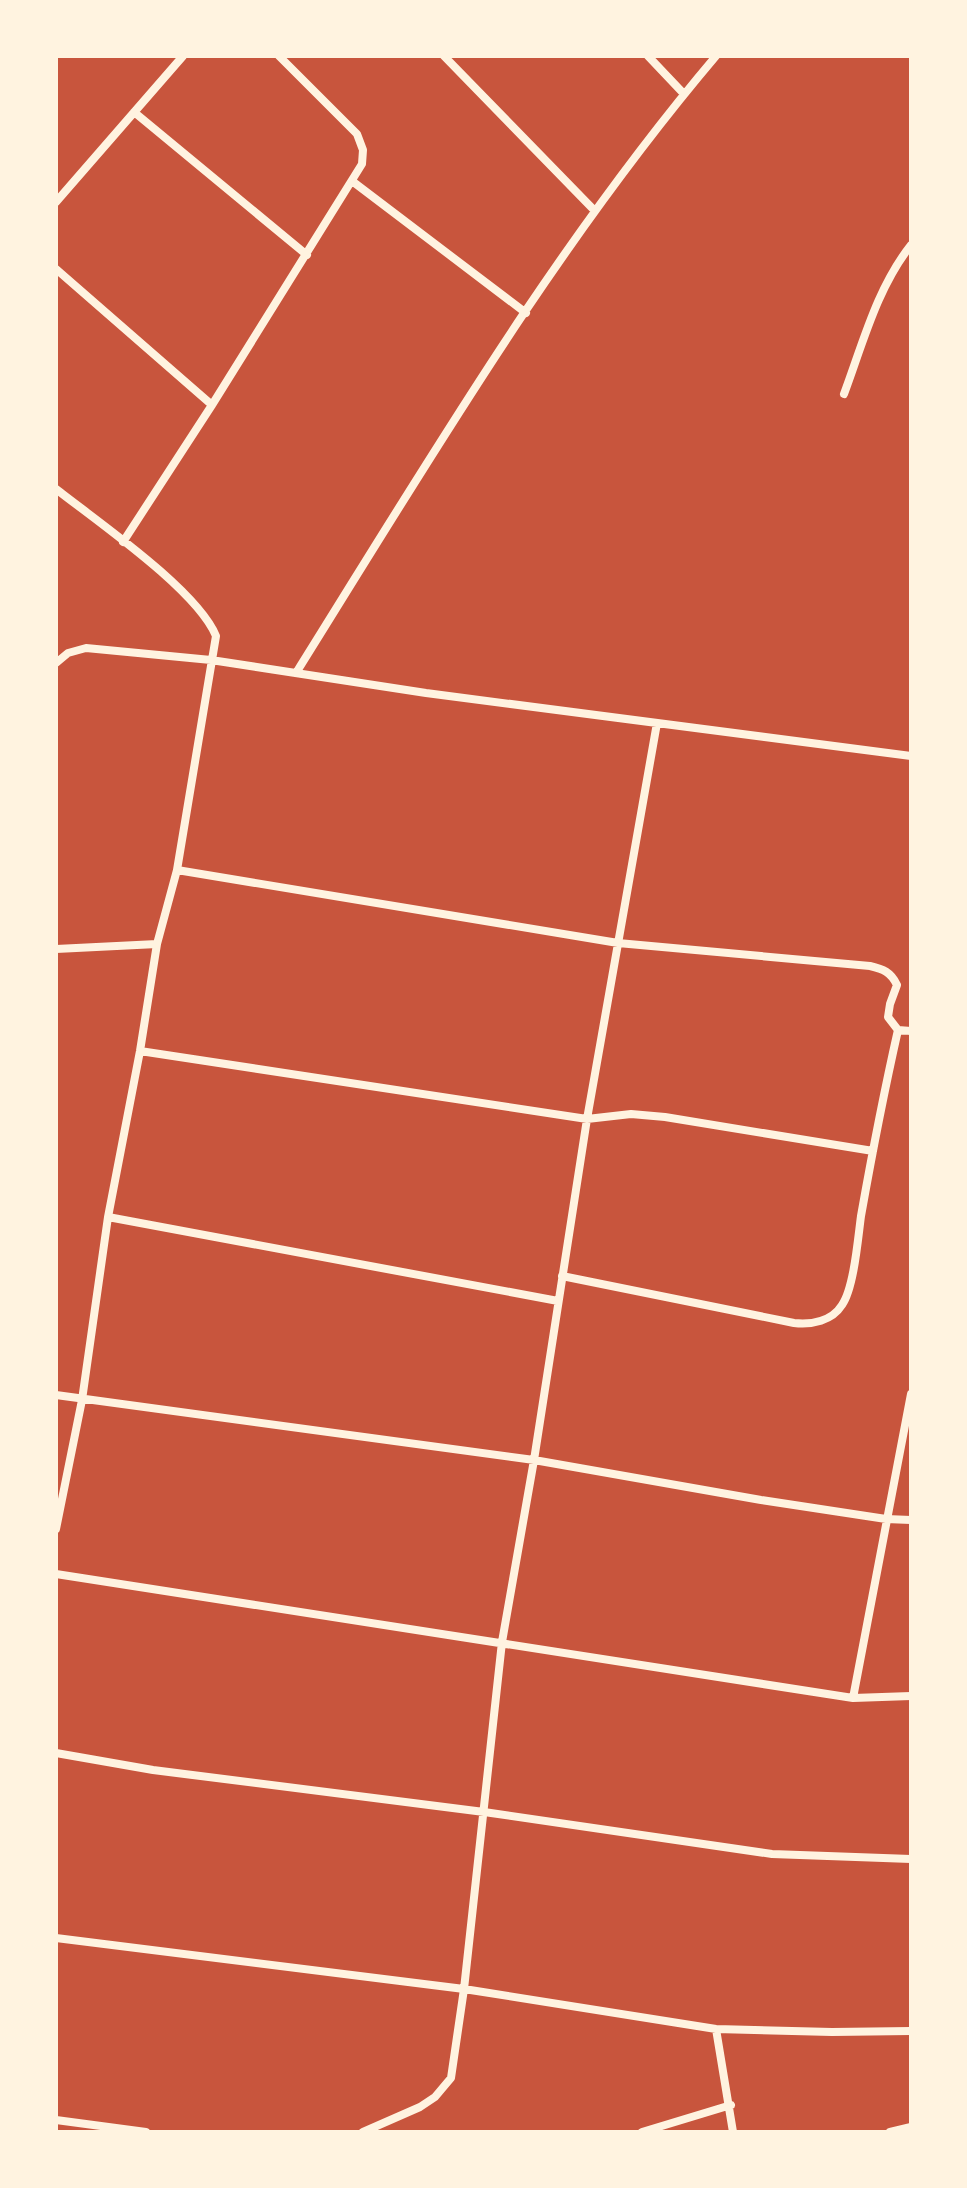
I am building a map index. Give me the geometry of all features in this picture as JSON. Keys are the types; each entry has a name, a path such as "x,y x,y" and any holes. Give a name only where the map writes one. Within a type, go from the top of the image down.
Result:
{"street":[{"path":"56,202 183,56"},
{"path":"123,542 362,164 363,150 357,134 279,56"},
{"path":"444,56 594,210"},
{"path":"648,56 684,94"},
{"path":"296,673 457,416 594,210 716,56"},
{"path":"134,112 307,255"},
{"path":"352,181 526,313"},
{"path":"844,394 878,299 897,263 911,245"},
{"path":"56,269 212,405"},
{"path":"56,489 178,589 209,620 216,636 177,870 157,944 108,1217 82,1400 56,1529"},
{"path":"56,663 68,653 86,648 211,660 426,693 911,756"},
{"path":"363,2132 420,2107 435,2097 451,2078 464,1989 502,1642 587,1119 657,723"},
{"path":"177,870 618,943 883,969 893,976 897,985 888,1017 898,1030 911,1031"},
{"path":"56,949 157,944"},
{"path":"562,1276 794,1323 825,1320 837,1312 845,1302 898,1030"},
{"path":"140,1051 587,1119 631,1114 665,1117 873,1151"},
{"path":"108,1217 558,1301"},
{"path":"853,1698 911,1394"},
{"path":"56,1395 534,1460 886,1519 911,1520"},
{"path":"56,1574 853,1698 911,1696"},
{"path":"56,1753 153,1770 484,1812 772,1854 911,1859"},
{"path":"56,1938 464,1989 716,2029 911,2031"},
{"path":"716,2029 731,2105 733,2132"},
{"path":"642,2132 731,2105"},
{"path":"56,2120 146,2132"},
{"path":"890,2132 911,2127"}]}
